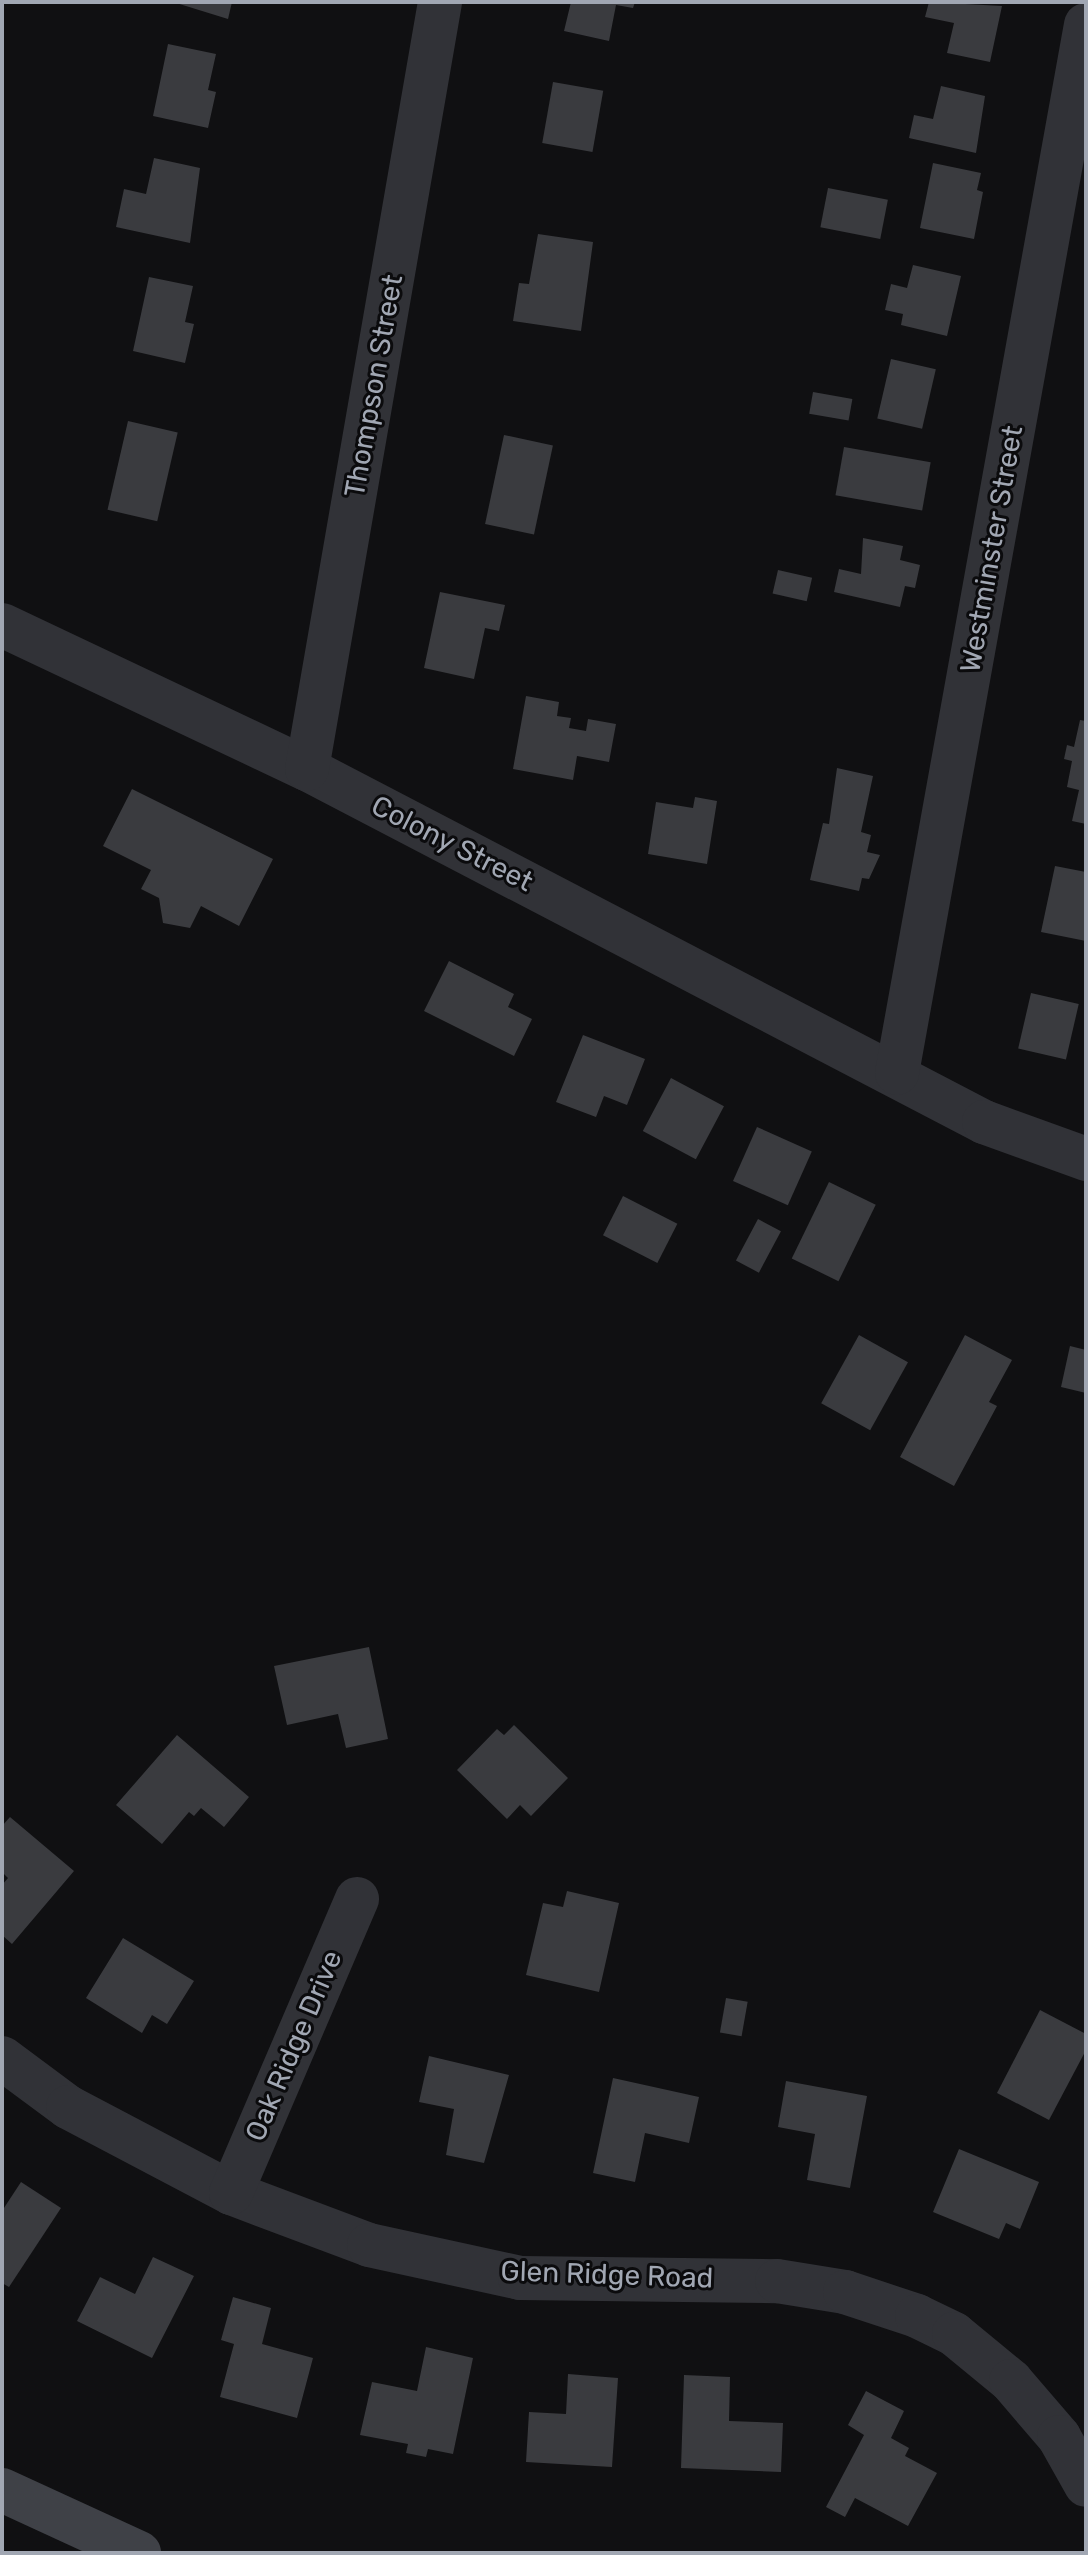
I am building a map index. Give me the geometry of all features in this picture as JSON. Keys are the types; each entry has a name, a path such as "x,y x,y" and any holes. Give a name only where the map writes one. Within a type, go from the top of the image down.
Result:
{"street":[{"name":"Thompson Street","path":"307,769 440,2"},
{"name":"Westminster Street","path":"897,1073 1086,25"},
{"name":"Colony Street","path":"2,625 307,769 897,1073 984,1122 1086,1159"},
{"name":"Oak Ridge Drive","path":"231,2193 357,1899"},
{"name":"Glen Ridge Road","path":"2,2058 68,2107 231,2193 369,2245 520,2278 777,2281 845,2292 902,2311 954,2334 1011,2381 1059,2437 1086,2485"},
{"path":"2,2490 139,2553"}],"building":[{"path":"173,2 232,2 228,19"},
{"path":"571,2 635,2 633,8 616,5 609,41 564,31"},
{"path":"929,2 1002,6 990,62 947,53 954,23 925,17"},
{"path":"168,44 216,54 208,90 216,92 208,128 153,116"},
{"path":"553,82 603,91 592,152 542,143"},
{"path":"941,86 985,96 976,153 909,138 914,115 933,119"},
{"path":"154,158 200,168 190,243 116,227 124,189 146,194"},
{"path":"933,163 981,173 977,190 983,192 974,239 920,228"},
{"path":"828,188 888,200 880,239 820,227"},
{"path":"538,234 593,242 581,331 513,321 519,283 529,284"},
{"path":"913,265 961,276 947,336 901,325 903,314 885,310 891,284 907,288"},
{"path":"149,277 193,286 185,322 194,324 185,363 133,351"},
{"path":"891,359 936,369 922,429 877,418"},
{"path":"813,392 852,399 849,421 809,414"},
{"path":"128,421 178,432 157,521 108,510"},
{"path":"504,435 553,445 534,534 485,524"},
{"path":"844,447 931,462 922,511 835,495"},
{"path":"863,538 903,546 900,560 920,565 915,588 905,586 900,607 834,592 839,569 861,574"},
{"path":"778,570 812,578 807,601 773,593"},
{"path":"440,592 505,605 499,631 485,628 474,679 424,668"},
{"path":"526,696 559,702 557,716 571,718 569,728 586,731 588,719 616,724 609,762 577,756 573,780 513,769"},
{"path":"1080,720 1086,721 1086,824 1072,821 1079,790 1067,787 1072,761 1064,759 1067,745 1074,747"},
{"path":"837,768 873,776 861,832 871,835 867,852 880,855 869,879 862,878 859,891 810,880 823,823 829,824"},
{"path":"132,789 273,859 239,926 201,906 190,928 163,923 159,898 141,889 151,870 103,846"},
{"path":"695,797 717,801 707,864 648,854 656,802 693,808"},
{"path":"1055,866 1086,872 1086,941 1041,932"},
{"path":"449,961 514,994 508,1007 532,1019 514,1056 424,1011"},
{"path":"1031,993 1079,1004 1066,1060 1018,1049"},
{"path":"583,1035 645,1059 627,1105 604,1096 596,1117 556,1102"},
{"path":"671,1078 724,1106 696,1159 643,1131"},
{"path":"757,1127 812,1151 788,1205 733,1181"},
{"path":"829,1182 876,1205 838,1281 792,1258"},
{"path":"623,1196 677,1224 657,1263 603,1235"},
{"path":"758,1219 781,1231 759,1273 736,1260"},
{"path":"859,1335 908,1362 870,1430 821,1403"},
{"path":"965,1335 1012,1360 989,1402 997,1406 954,1486 900,1457"},
{"path":"1070,1346 1086,1350 1086,1393 1061,1387"},
{"path":"369,1647 388,1739 346,1748 338,1714 287,1725 274,1666"},
{"path":"514,1725 568,1778 531,1816 520,1805 507,1819 457,1770 497,1729 504,1735"},
{"path":"177,1735 249,1797 224,1827 201,1808 194,1816 189,1812 162,1844 116,1805"},
{"path":"10,1817 74,1871 12,1944 2,1935 2,1885 8,1878 2,1872 2,1826"},
{"path":"567,1891 619,1903 599,1992 526,1975 543,1903 563,1907"},
{"path":"123,1938 194,1981 167,2024 152,2015 142,2033 86,1998"},
{"path":"726,1998 748,2002 742,2036 720,2032"},
{"path":"1040,2010 1086,2034 1086,2050 1049,2120 997,2093"},
{"path":"429,2056 509,2075 484,2163 446,2155 454,2109 419,2102"},
{"path":"613,2078 699,2097 689,2143 645,2133 635,2182 593,2173"},
{"path":"786,2081 867,2096 850,2188 807,2180 815,2134 778,2127"},
{"path":"959,2149 1039,2182 1020,2229 1006,2223 999,2239 933,2212"},
{"path":"21,2182 61,2208 9,2287 2,2283 2,2211"},
{"path":"153,2257 194,2276 152,2358 77,2321 100,2277 135,2294"},
{"path":"233,2297 271,2308 262,2344 313,2358 297,2418 220,2397 234,2344 221,2340"},
{"path":"426,2347 473,2358 453,2454 428,2449 426,2457 406,2453 408,2444 360,2435 372,2382 417,2391"},
{"path":"568,2374 618,2378 612,2467 526,2462 529,2412 566,2414"},
{"path":"684,2375 730,2377 729,2421 783,2423 781,2472 681,2468"},
{"path":"866,2391 904,2411 891,2438 909,2448 905,2456 937,2473 908,2526 855,2498 845,2517 826,2507 864,2435 848,2425"}]}
